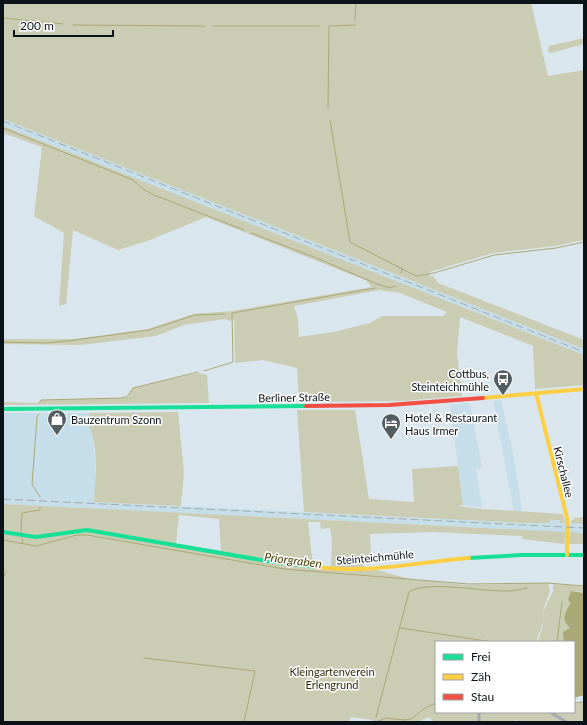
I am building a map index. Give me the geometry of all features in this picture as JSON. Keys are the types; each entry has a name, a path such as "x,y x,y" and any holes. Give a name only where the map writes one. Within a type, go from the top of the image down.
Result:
{"street":[{"name":"Berliner Straße","path":"3,409 389,405 584,389"},
{"name":"Kirschallee","path":"536,393 563,506 569,523 567,555"},
{"name":"Steinteichmühle","path":"3,532 36,537 87,530 267,561 330,569 375,568 429,561 521,555 584,556"},
{"path":"552,713 566,722"}],"shaded area":[{"path":"3,119 584,349 584,355 3,126"},
{"path":"501,400 514,458 522,511 514,511 493,401"},
{"path":"470,403 482,468 476,469 482,507 463,505 450,405"},
{"path":"3,413 89,413 87,423 93,431 95,459 95,502 525,523 549,523 549,519 560,520 561,523 584,524 584,533 3,504"},
{"path":"571,591 584,593 584,695 575,698 575,641 564,641 563,632 570,628 565,621 565,615 571,603 568,600"}],"green space":[{"path":"3,3 531,3 548,76 584,70 584,240 555,246 493,253 430,272 430,276 433,276 438,283 584,340 584,349 3,119"},
{"path":"584,38 584,44 551,53 548,52 549,46"},
{"path":"3,126 584,355 584,385 535,389 533,346 460,317 457,353 462,396 403,401 299,402 297,368 263,360 235,363 234,319 230,321 225,319 184,325 156,336 81,345 3,344 3,339 75,339 148,329 193,314 232,311 372,287 365,280 206,217 150,240 118,250 73,230 66,304 59,306 64,233 34,216 42,147 3,133","holes":["379,290 400,293 447,312 443,316 382,316 370,323 334,332 299,337 298,319 294,306"]},
{"path":"198,373 207,375 209,403 3,405 3,402 38,403 41,400 127,398 133,388"},
{"path":"297,410 355,410 369,499 414,502 412,469 458,466 463,505 458,506 563,514 565,523 560,523 560,520 550,520 549,523 525,523 304,512"},
{"path":"178,412 184,472 181,506 94,502 96,461 94,440 87,423 89,413"},
{"name":"Kleingartenverein Erlengrund","path":"3,504 566,532 564,544 522,539 522,536 432,532 370,534 371,556 363,557 363,566 409,579 469,585 548,583 550,591 541,616 553,591 553,584 584,586 584,592 572,591 570,628 564,641 538,641 545,617 536,641 435,641 435,713 575,713 575,704 584,702 584,722 519,722 517,720 511,722 435,722 428,717 419,722 371,722 373,720 351,717 349,722 3,722","holes":["179,515 219,519 221,551 176,544","308,522 320,522 321,529 330,528 332,539 331,567 313,565"]},
{"path":"584,517 584,524 570,523 574,518"},
{"path":"570,532 584,533 584,544 569,544"}],"waterway":[{"path":"355,20 356,3"},
{"path":"3,18 63,24"},
{"path":"73,25 205,26"},
{"path":"328,108 329,26 355,25"},
{"path":"213,26 319,26"},
{"path":"330,120 350,242 416,276 434,273 494,255 556,248 584,242"},
{"path":"3,128 133,180 143,189 154,195 244,230"},
{"path":"251,233 314,257 377,284 390,288 395,286"},
{"path":"401,273 402,269"},
{"path":"204,371 233,362 232,313 375,288"},
{"path":"3,342 47,343 75,340 149,330 195,315 225,314"},
{"path":"39,403 41,400 127,397 133,388 198,372"},
{"path":"39,414 37,417 32,484 40,497"},
{"path":"21,533 22,513 40,510 40,507"},
{"name":"Priorgraben","path":"3,540 36,546 77,535 87,535 284,569 469,584 548,583 584,586"},
{"name":"Priorgraben","path":"22,538 23,544"},
{"path":"3,578 6,572"},
{"path":"376,717 409,592 428,587 456,587 498,591 527,588"},
{"path":"557,641 562,602"},
{"path":"400,628 486,641"},
{"path":"144,658 255,671 244,722"},
{"path":"575,703 584,702"},
{"path":"376,722 386,718 404,720 411,719 425,708 435,703"}],"railway":[{"path":"3,121 584,352"},
{"path":"3,499 584,528"}],"traffic: fast":[{"path":"3,409 306,406"},
{"path":"3,532 36,537 87,530 267,561 317,567"},
{"path":"469,558 521,555 584,555"}],"traffic: slow":[{"path":"483,398 584,389"},
{"path":"536,393 567,518 567,555"},
{"path":"317,567 336,569 393,567 469,558"}],"traffic: jam":[{"path":"306,406 389,405 483,398"}],"place":[{"name":"Cottbus, Steinteichmühle","path":"503,396"},
{"name":"Bauzentrum Szonn","path":"57,436"},
{"name":"Hotel & Restaurant Haus Irmer","path":"391,440"}]}
